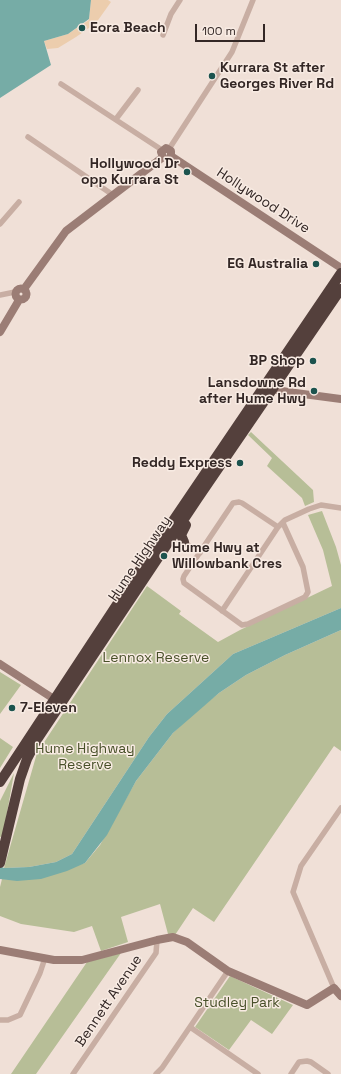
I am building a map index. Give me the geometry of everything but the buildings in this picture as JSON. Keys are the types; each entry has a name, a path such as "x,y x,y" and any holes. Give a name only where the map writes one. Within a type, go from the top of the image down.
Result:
{"highway":[{"name":"Hume Highway","path":"0,863 20,779 32,748 68,691 198,498 341,273"},
{"name":"Hume Highway","path":"0,782 141,568 269,386 341,288"},
{"path":"167,543 175,541 184,542 181,533 194,512 198,498"}],"street":[{"path":"163,36 171,14 180,0"},
{"path":"0,332 19,289 24,290 66,231 166,153 232,52 252,0"},
{"path":"61,84 166,153"},
{"path":"116,119 138,90"},
{"path":"28,137 113,194"},
{"name":"Hollywood Drive","path":"166,153 341,268"},
{"path":"0,224 19,202"},
{"path":"0,295 17,296"},
{"path":"269,386 341,399"},
{"path":"278,527 242,503 233,503 184,576 184,583 242,625 248,624 305,597 308,592 303,567 283,523"},
{"path":"222,611 278,527 285,520 321,505 341,508"},
{"path":"184,542 200,553"},
{"path":"0,664 54,699"},
{"path":"341,808 301,866 293,892 334,988 341,996"},
{"path":"0,950 54,960 82,960 173,936 187,942 228,971 307,1005 334,988"},
{"name":"Bennett Avenue","path":"74,1074 156,954 157,940"},
{"path":"0,1020 8,1020 20,1015 40,973 45,958"},
{"path":"156,1074 162,1068 228,971"},
{"path":"190,1027 258,1074"},
{"path":"291,1074 299,1062 307,1061 311,1062 328,1074"}],"green space":[{"path":"251,432 313,490 314,502 305,506 302,498 267,466 272,458 248,435"},
{"path":"322,511 336,547 341,565 341,608 233,654 167,714 149,737 72,854 56,862 29,867 4,868 37,753 147,586 181,611 179,614 218,642 332,586 323,550 308,515"},
{"path":"341,630 341,751 334,746 214,922 193,908 175,935 168,934 160,904 121,917 128,942 101,951 92,926 74,932 21,924 0,916 0,887 2,879 27,880 85,863 100,845 136,781 173,733 194,713 219,693 246,675 285,655"},
{"path":"0,672 21,685 0,714"},
{"path":"0,738 13,747 0,768"},
{"path":"14,773 3,836 0,837 0,801"},
{"path":"121,953 36,1074 11,1074 87,962"},
{"name":"Studley Park","path":"230,976 293,1005 272,1034 251,1020 229,1050 195,1027"}],"sand":[{"name":"Eora Beach","path":"91,0 108,0 111,2 96,23 58,48 47,49 44,41 68,34 89,20"}],"water":[{"path":"0,0 91,0 89,19 68,34 44,41 51,65 0,98"},
{"path":"341,608 341,630 285,655 246,675 219,693 173,733 136,781 107,835 85,863 67,871 41,879 17,881 0,879 0,866 4,868 29,867 56,862 72,854 149,737 167,714 233,654"}],"place":[{"name":"Eora Beach","path":"82,28"},
{"name":"Kurrara St after Georges River Rd","path":"212,76"},
{"name":"Hollywood Dr opp Kurrara St","path":"187,172"},
{"name":"EG Australia","path":"316,264"},
{"name":"BP Shop","path":"313,361"},
{"name":"Lansdowne Rd after Hume Hwy","path":"314,391"},
{"name":"Reddy Express","path":"240,463"},
{"name":"Hume Hwy at Willowbank Cres","path":"164,556"},
{"name":"7-Eleven","path":"12,708"}],"park label":[{"name":"Lennox Reserve","path":"156,658"},
{"name":"Hume Highway Reserve","path":"85,758"}]}
